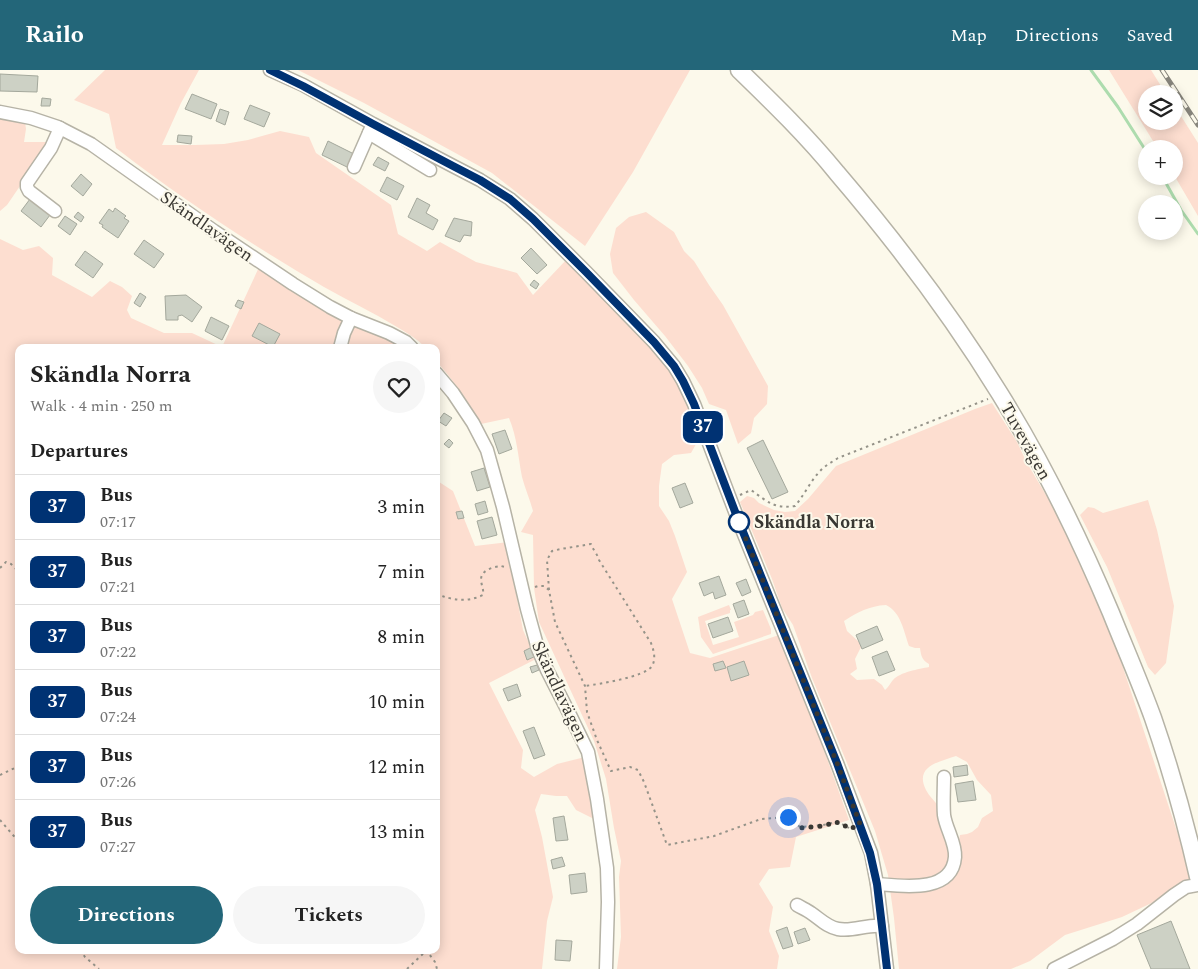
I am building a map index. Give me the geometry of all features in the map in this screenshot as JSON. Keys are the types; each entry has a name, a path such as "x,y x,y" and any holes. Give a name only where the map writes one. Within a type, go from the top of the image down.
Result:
{"main road":[{"name":"Tuvevägen","path":"739,70 808,140 888,234 935,297 1000,394 1045,474 1093,570 1132,665 1162,747 1182,812 1198,878"}],"street":[{"path":"270,70 303,86 371,128 430,170"},
{"name":"Skändlavägen","path":"0,112 31,118 60,128 91,144 214,231 330,307 351,318 389,332 408,344"},
{"path":"55,211 29,191 27,187 31,176 51,148 60,128"},
{"path":"354,167 371,128"},
{"path":"371,128 468,174 510,199 533,219 643,330 674,366 694,404 730,500 834,754 860,824 870,853 877,884 887,969"},
{"path":"341,344 351,318"},
{"name":"Skändlavägen","path":"440,378 453,393 473,423 488,450 538,649 588,752 607,868 606,969"},
{"path":"877,884 922,886 935,883 950,871 955,858 944,815 944,777"},
{"path":"1054,969 1113,940 1138,924 1186,887 1198,885"},
{"path":"797,905 830,927 840,930 874,925 882,926"}],"path":[{"path":"730,500 751,490 772,505 784,508 795,506 804,495 812,480 823,468 838,458 1000,394"},
{"path":"584,686 618,681 645,673 650,668 654,658 651,643 590,544 561,548 552,552 547,560 549,590 555,622 584,686 587,712 608,765 611,771 630,767 638,770 666,845 714,836 761,819 788,817 800,828 823,826 836,822 850,829 860,824"},
{"path":"0,568 6,562 15,568"},
{"path":"440,595 464,601 477,598 483,595 484,591 481,579 482,574 494,567 501,566 507,569"},
{"path":"524,593 538,586 544,586 549,590"},
{"path":"0,775 15,768"},
{"path":"0,820 15,837"},
{"path":"83,954 99,969"},
{"path":"407,969 422,954"},
{"path":"429,954 435,962 436,969"}],"shaded area":[{"path":"105,70 199,70 181,103 162,145 224,144 248,140 280,131 309,137 316,153 391,205 398,234 427,251 440,242 476,262 517,273 533,295 567,259 651,344 673,375 700,437 691,453 674,455 662,464 659,486 659,506 669,521 687,572 672,599 690,653 710,658 779,635 819,736 849,820 796,837 790,867 769,869 759,884 773,907 769,931 779,956 777,969 617,969 621,937 619,877 621,861 606,779 594,741 539,622 534,588 533,535 521,532 533,511 522,477 516,439 509,418 481,424 460,391 440,366 440,344 421,344 397,327 270,255 218,221 116,148 109,114 74,100"},
{"path":"298,70 690,70 633,172 585,246 492,173 364,103"},
{"path":"1109,70 1151,70 1160,85 1138,85 1138,117"},
{"path":"0,118 25,122 24,142 48,142 29,168 7,205 0,211"},
{"path":"1183,119 1198,143 1198,216 1180,185 1183,185 1183,140 1152,140 1146,130 1183,130"},
{"path":"646,212 674,232 684,251 694,261 723,305 768,386 767,404 754,418 751,433 738,444 726,410 709,404 702,388 688,366 613,273 610,254 616,228 629,217"},
{"path":"0,239 23,250 39,246 53,258 52,275 92,297 110,281 122,287 132,296 127,310 131,318 164,333 192,333 216,344 15,344 15,954 440,954 440,483 453,491 475,546 509,542 514,583 523,630 536,659 489,683 523,750 521,768 534,777 557,764 585,757 598,821 576,810 567,796 541,794 535,810 553,897 547,921 542,969 0,969"},
{"path":"260,265 344,322 373,331 396,343 223,344"},
{"path":"992,403 1017,442 1027,463 1062,522 1109,625 1192,877 1160,899 1122,917 1065,935 1030,961 1011,969 899,969 888,875 875,831 812,678 793,625 782,608 740,502 747,496 774,510 795,511 808,499 836,466","holes":["886,605 899,617 909,646 920,648 922,658 929,664 929,667 910,671 896,677 885,690 874,679 857,680 850,674 857,669 855,659 861,647 859,642 847,631 844,621 864,610","956,756 967,762 977,780 991,795 993,811 982,818 978,827 972,832 960,835 960,844 951,848 942,815 926,790 923,775 930,766"]},
{"path":"1148,500 1157,530 1174,606 1166,663 1155,675 1148,667 1107,567 1080,515 1088,507 1103,513"},
{"path":"729,605 730,613 705,621 713,645 739,637 734,622 763,610 771,629 771,634 713,654 701,637 698,617"}],"building":[{"path":"0,74 38,76 37,92 0,91"},
{"path":"192,94 217,104 211,119 185,109"},
{"path":"42,98 51,99 50,106 41,106"},
{"path":"250,105 270,113 264,127 244,119"},
{"path":"220,109 229,112 225,125 216,121"},
{"path":"178,135 192,136 191,144 177,142"},
{"path":"328,141 354,154 347,167 322,155"},
{"path":"378,157 389,163 385,171 373,165"},
{"path":"81,174 92,184 83,196 71,186"},
{"path":"387,177 404,186 397,200 380,191"},
{"path":"417,198 430,205 426,213 438,220 433,230 408,217"},
{"path":"30,199 50,215 41,227 21,211"},
{"path":"115,208 126,216 124,218 129,221 118,238 99,223 109,209 113,212"},
{"path":"78,212 84,217 81,222 74,217"},
{"path":"65,216 77,224 70,235 58,226"},
{"path":"454,218 472,222 471,236 464,235 460,242 445,236"},
{"path":"144,240 164,254 154,268 134,254"},
{"path":"531,248 547,265 537,274 521,258"},
{"path":"85,251 103,264 93,278 75,265"},
{"path":"534,280 539,284 536,289 530,285"},
{"path":"140,293 146,297 140,307 134,303"},
{"path":"186,295 202,307 192,322 182,315 178,316 178,320 166,320 165,296"},
{"path":"238,300 244,302 241,309 235,306"},
{"path":"211,317 229,326 222,340 205,331"},
{"path":"259,323 280,334 275,344 267,344 252,336"},
{"path":"444,413 452,418 446,426 440,422 440,418"},
{"path":"505,430 512,449 499,454 492,434"},
{"path":"449,439 453,443 449,448 444,444"},
{"path":"763,440 788,492 772,499 747,448"},
{"path":"484,468 490,487 477,491 471,472"},
{"path":"685,483 693,503 680,508 672,488"},
{"path":"485,501 488,512 478,515 475,504"},
{"path":"462,511 464,518 458,519 456,512"},
{"path":"492,517 497,535 482,539 477,521"},
{"path":"719,576 726,595 715,599 713,592 704,596 699,583"},
{"path":"746,579 751,592 742,596 736,583"},
{"path":"744,600 749,614 738,618 733,604"},
{"path":"728,617 733,631 713,638 708,624"},
{"path":"877,626 883,640 862,649 856,635"},
{"path":"532,647 536,656 527,660 524,651"},
{"path":"887,651 895,670 879,676 872,657"},
{"path":"723,661 726,668 715,671 713,664"},
{"path":"744,661 749,675 731,681 727,667"},
{"path":"537,665 539,670 532,673 530,667"},
{"path":"517,684 521,696 508,701 503,689"},
{"path":"534,727 545,755 534,759 523,731"},
{"path":"967,765 968,775 954,777 953,767"},
{"path":"973,781 976,800 958,802 955,784"},
{"path":"564,816 568,840 556,841 553,818"},
{"path":"562,857 565,866 553,869 551,860"},
{"path":"585,873 587,892 571,894 569,875"},
{"path":"1171,921 1190,969 1151,969 1137,935"},
{"path":"787,927 793,946 783,949 776,931"},
{"path":"805,928 810,940 798,944 794,932"},
{"path":"556,940 572,941 570,961 555,960"}],"waterway":[{"path":"1091,70 1139,140"},
{"path":"1167,185 1181,210 1198,234"}],"railway":[{"path":"1162,70 1198,125"}],"bus line":[{"name":"37","path":"270,70 480,180 517,204 654,342 674,366 694,404 739,522 837,763 870,853 877,884 887,969"}],"place":[{"name":"Skändla Norra","path":"739,522"}],"route":[{"path":"739,522 860,824 850,829 836,822 823,826 800,828 788,817"}]}
